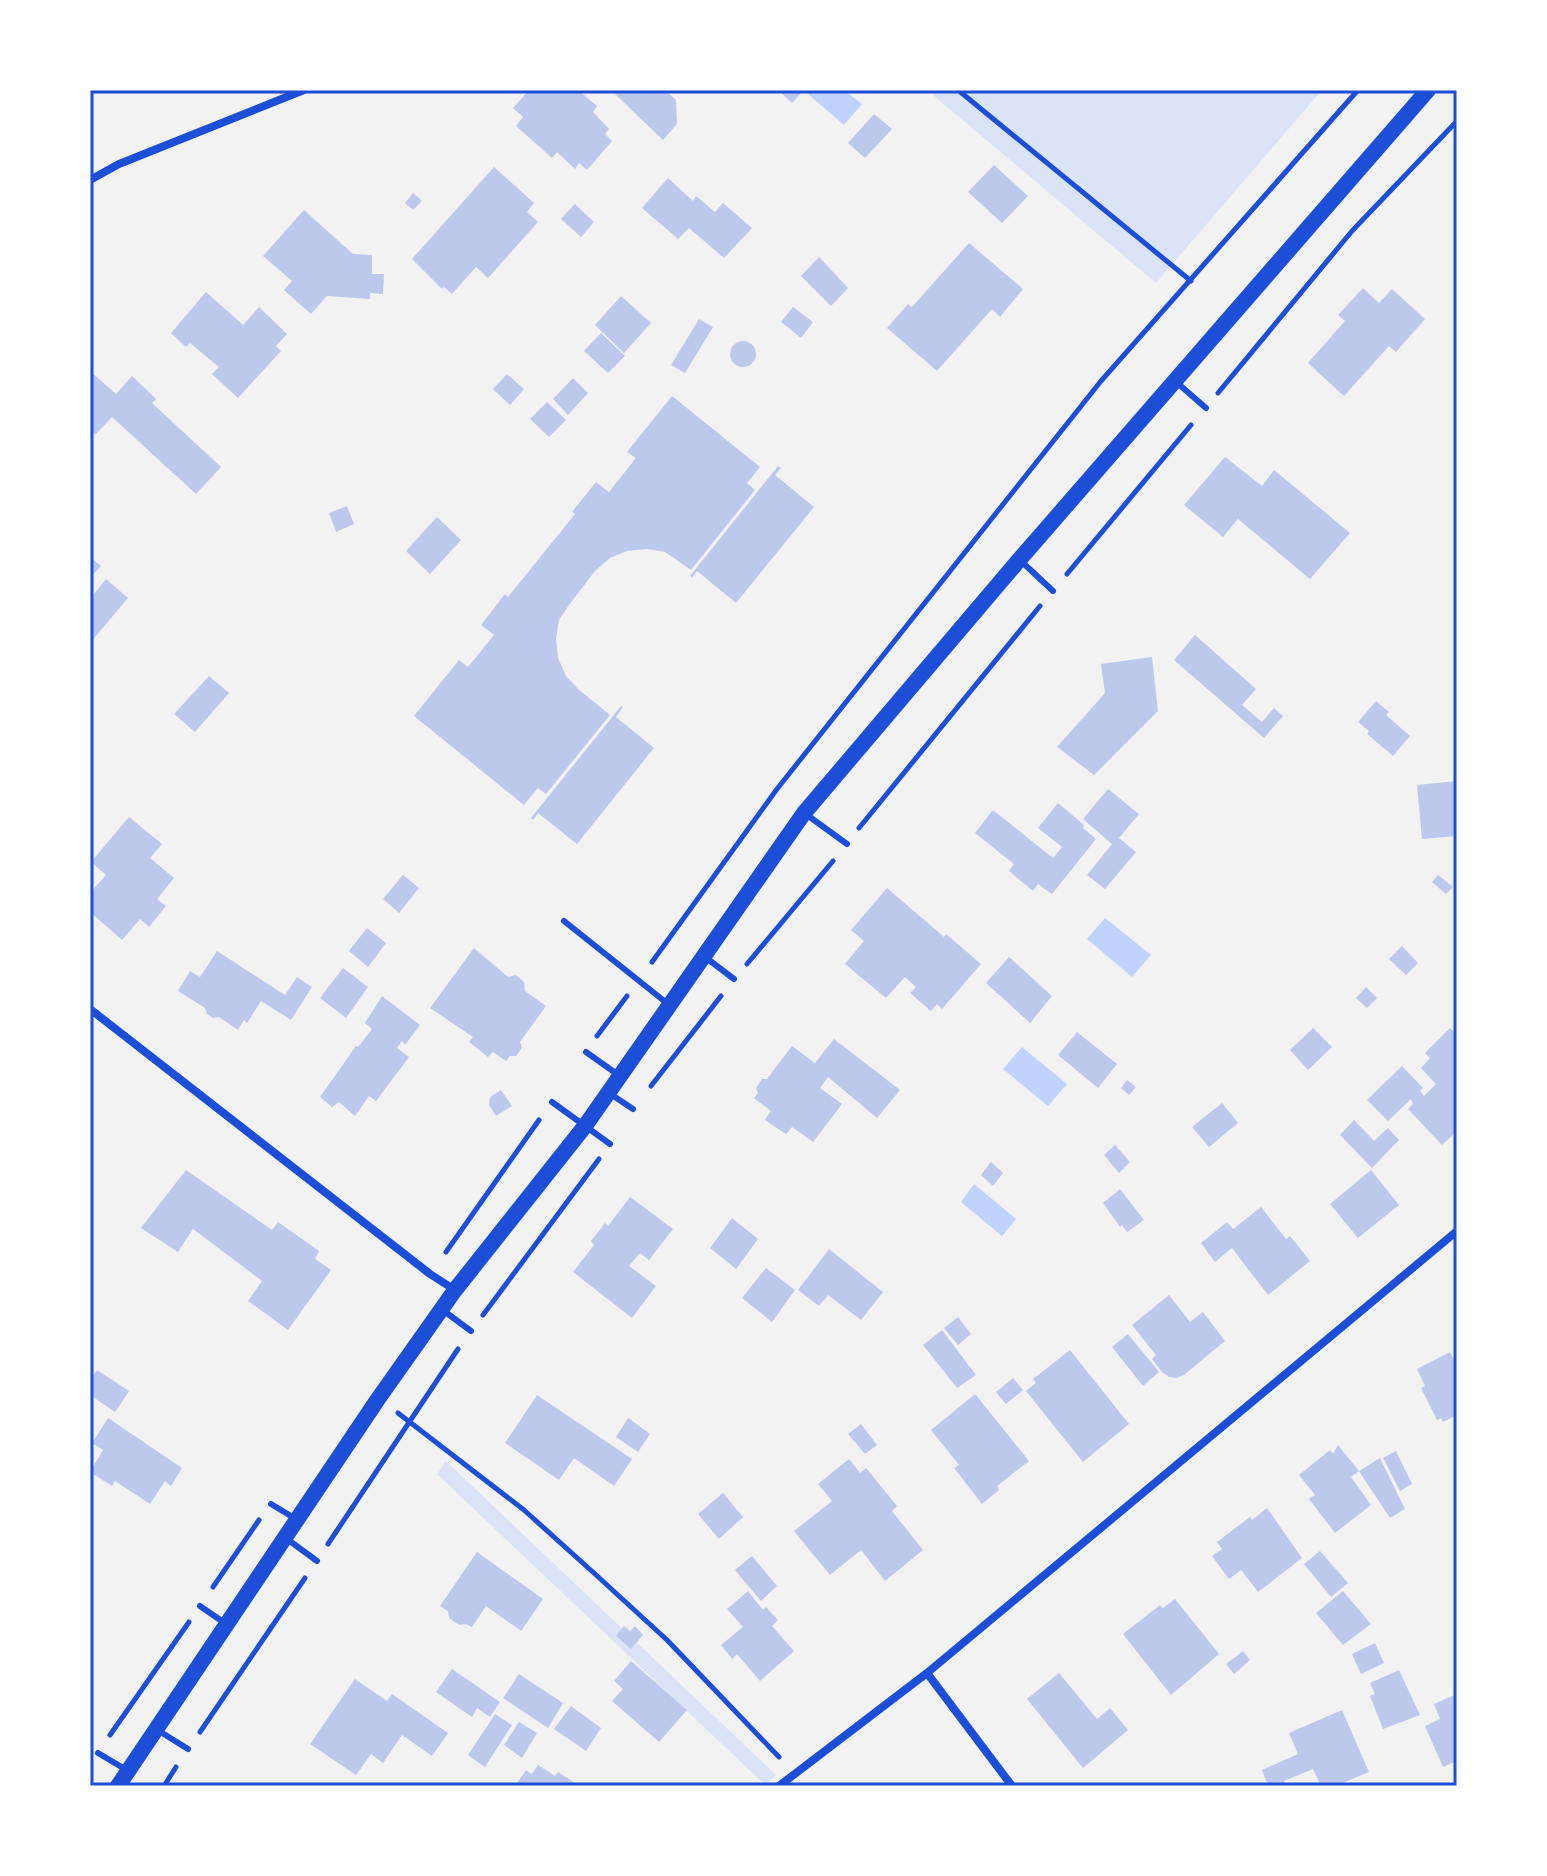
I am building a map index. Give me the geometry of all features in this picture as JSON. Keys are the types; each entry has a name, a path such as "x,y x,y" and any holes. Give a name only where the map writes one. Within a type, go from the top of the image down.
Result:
{"main road":[{"path":"118,1786 441,1309 585,1126 804,813 1019,560 1428,90"}],"street":[{"path":"90,180 119,164 304,90"},
{"path":"90,1009 430,1274 455,1290"},
{"path":"779,1786 927,1673 1457,1231"},
{"path":"927,1673 1012,1786"}],"lane":[{"path":"1175,381 1206,408"},
{"path":"1019,560 1053,591"},
{"path":"804,813 847,844"},
{"path":"564,921 670,1005"},
{"path":"705,957 734,979"},
{"path":"586,1052 620,1076"},
{"path":"609,1093 633,1109"},
{"path":"552,1102 610,1144"},
{"path":"441,1309 471,1331"},
{"path":"271,1504 296,1519"},
{"path":"284,1537 317,1561"},
{"path":"200,1606 226,1624"},
{"path":"156,1729 188,1749"},
{"path":"98,1753 128,1771"}],"path":[{"path":"958,90 1191,281"},
{"path":"633,1109 887,791 1352,231 1457,121"},
{"path":"164,1786 409,1420 610,1144"},
{"path":"378,1399 524,1510 606,1583 667,1640 796,1773"}],"shaded area":[{"path":"927,90 1322,90 1156,283"},
{"path":"446,1461 776,1775 765,1785 437,1474"}],"water":[{"path":"811,90 844,90 862,104 844,125 808,94"},
{"path":"1105,918 1151,955 1132,977 1087,939"},
{"path":"1022,1047 1067,1084 1048,1106 1003,1069"},
{"path":"974,1184 1016,1219 1002,1236 961,1202"}],"building":[{"path":"529,90 578,90 597,106 593,112 609,129 605,134 612,141 587,170 579,163 575,169 557,152 552,158 516,126 523,117 513,108"},
{"path":"619,90 665,90 676,100 677,124 663,140 615,94"},
{"path":"778,90 804,90 792,103"},
{"path":"874,114 892,129 865,158 848,143"},
{"path":"994,165 1028,196 1002,223 968,192"},
{"path":"494,167 534,203 527,212 538,222 488,278 476,267 452,294 444,287 442,289 412,259"},
{"path":"668,178 693,201 696,196 715,212 723,203 752,228 724,258 689,228 678,239 642,208"},
{"path":"413,193 422,201 413,210 405,203"},
{"path":"575,204 594,222 581,237 561,219"},
{"path":"304,210 353,254 372,255 372,274 384,274 383,294 370,293 370,299 327,296 311,314 284,290 292,281 263,256"},
{"path":"969,243 1023,289 1000,317 992,309 937,371 887,328 908,304 912,307"},
{"path":"819,257 848,288 831,306 801,276"},
{"path":"1363,288 1379,303 1392,289 1425,319 1396,352 1389,346 1344,396 1308,363 1345,321 1338,315"},
{"path":"206,292 243,325 259,307 287,334 276,346 281,351 238,398 212,374 219,367 190,343 186,347 171,333"},
{"path":"621,296 651,323 624,353 595,325"},
{"path":"793,307 813,322 801,338 781,322"},
{"path":"699,319 713,327 685,373 671,365"},
{"path":"601,333 625,356 608,373 584,351"},
{"path":"743,341 752,345 756,354 752,363 743,367 734,363 730,354 734,345"},
{"path":"90,371 116,394 132,376 156,399 152,403 221,467 196,494 112,417 95,435 90,430"},
{"path":"507,374 524,389 510,405 493,389"},
{"path":"573,378 588,393 568,415 553,399"},
{"path":"672,396 760,467 747,483 755,490 691,570 665,552 647,549 627,551 610,558 595,571 569,605 559,620 556,639 558,658 566,676 610,715 546,794 538,788 524,805 414,716 459,660 468,667 494,635 481,625 505,594 508,597 575,514 572,512 596,482 609,492 636,458 627,452"},
{"path":"547,402 566,420 549,437 530,419"},
{"path":"1225,457 1262,486 1274,470 1350,533 1310,579 1238,519 1223,537 1184,505"},
{"path":"778,466 781,468 775,475 814,507 736,603 697,571 692,578 690,576"},
{"path":"347,506 354,524 336,532 329,513"},
{"path":"437,517 461,540 430,574 406,551"},
{"path":"90,557 101,566 90,578"},
{"path":"106,579 128,598 90,643 90,599"},
{"path":"1195,635 1256,689 1242,705 1262,722 1274,708 1283,716 1264,738 1174,660"},
{"path":"1152,657 1158,711 1094,775 1057,747 1105,693 1101,664"},
{"path":"209,676 229,693 195,732 174,714"},
{"path":"1376,701 1389,712 1386,715 1410,736 1393,756 1358,722"},
{"path":"621,706 616,717 654,748 577,844 538,813 533,820 531,818"},
{"path":"1457,781 1457,836 1422,839 1417,785"},
{"path":"1108,789 1139,814 1119,838 1136,852 1105,889 1087,875 1112,844 1083,819"},
{"path":"1058,803 1096,839 1052,894 1038,884 1033,891 1009,871 1014,864 975,833 993,810 1053,858 1062,847 1038,828"},
{"path":"129,817 162,844 150,858 174,878 157,899 166,906 149,927 140,919 122,940 90,912 90,893 106,875 91,862"},
{"path":"403,875 419,888 399,913 383,899"},
{"path":"1438,875 1453,887 1446,894 1432,882"},
{"path":"887,888 981,964 942,1009 937,1004 931,1011 910,993 916,987 905,977 886,998 845,964 864,941 851,930"},
{"path":"367,928 386,943 368,967 349,951"},
{"path":"1402,946 1418,963 1406,975 1389,959"},
{"path":"474,948 508,977 516,975 524,982 525,991 546,1006 520,1042 522,1048 516,1056 510,1056 506,1061 493,1052 488,1057 469,1042 473,1037 430,1008"},
{"path":"217,951 285,995 297,977 312,987 291,1020 261,1001 247,1023 244,1020 238,1030 219,1017 213,1018 205,1008 178,991 190,971 200,977"},
{"path":"1009,957 1052,996 1030,1023 986,983"},
{"path":"343,968 368,987 346,1018 320,998"},
{"path":"1366,987 1377,998 1367,1008 1356,998"},
{"path":"382,996 420,1025 405,1045 402,1041 397,1048 409,1057 376,1101 369,1096 355,1116 339,1102 332,1107 320,1097 372,1029 365,1023"},
{"path":"1313,1028 1332,1047 1308,1070 1290,1050"},
{"path":"1450,1028 1457,1035 1457,1134 1442,1145 1408,1109 1413,1104 1411,1099 1388,1121 1367,1100 1402,1066 1423,1088 1420,1091 1424,1096 1436,1084 1421,1068 1430,1058 1425,1053"},
{"path":"1077,1032 1117,1064 1098,1088 1058,1055"},
{"path":"834,1039 900,1090 877,1118 828,1077 820,1088 842,1104 813,1142 792,1127 786,1134 765,1120 771,1111 754,1098 758,1093 756,1088 762,1079 767,1079 792,1046 815,1063"},
{"path":"1127,1080 1136,1087 1129,1095 1121,1088"},
{"path":"501,1090 512,1106 496,1116 489,1105 490,1097"},
{"path":"1222,1103 1238,1123 1209,1147 1192,1127"},
{"path":"1354,1120 1374,1141 1388,1128 1399,1140 1372,1168 1340,1135"},
{"path":"1115,1145 1130,1162 1119,1173 1104,1155"},
{"path":"991,1162 1003,1173 993,1186 981,1175"},
{"path":"186,1170 272,1230 278,1222 319,1251 315,1259 331,1270 288,1330 248,1301 262,1281 193,1229 178,1252 141,1228"},
{"path":"1371,1170 1399,1205 1358,1238 1330,1204"},
{"path":"1120,1189 1144,1220 1127,1232 1103,1203"},
{"path":"630,1197 673,1229 649,1260 640,1253 629,1266 656,1286 632,1318 573,1272 594,1245 591,1241 605,1223 608,1226"},
{"path":"1261,1207 1286,1239 1290,1236 1310,1261 1268,1295 1232,1248 1215,1262 1201,1243 1227,1222 1233,1229"},
{"path":"732,1218 758,1239 736,1269 710,1248"},
{"path":"829,1249 883,1292 861,1320 828,1295 819,1306 798,1290"},
{"path":"766,1268 795,1290 772,1322 742,1298"},
{"path":"1169,1295 1190,1322 1203,1312 1225,1341 1177,1378 1162,1372 1152,1359 1156,1355 1132,1325"},
{"path":"958,1317 971,1334 958,1345 944,1328"},
{"path":"942,1330 976,1375 957,1388 923,1345"},
{"path":"1128,1334 1159,1372 1143,1386 1112,1347"},
{"path":"1070,1350 1129,1424 1083,1462 1026,1391 1036,1383 1033,1379"},
{"path":"1450,1352 1457,1366 1457,1415 1443,1422 1441,1418 1437,1420 1421,1388 1425,1386 1417,1369"},
{"path":"97,1370 129,1391 115,1412 90,1395 90,1380"},
{"path":"1013,1378 1023,1390 1006,1404 996,1392"},
{"path":"975,1394 1029,1461 997,1486 999,1490 982,1504 954,1468 959,1465 931,1430"},
{"path":"537,1395 632,1459 614,1486 574,1458 559,1480 505,1443"},
{"path":"108,1418 182,1468 171,1486 165,1481 150,1504 115,1481 112,1486 90,1472 103,1450 92,1443"},
{"path":"628,1418 650,1434 638,1452 616,1437"},
{"path":"861,1424 877,1445 865,1454 848,1434"},
{"path":"1338,1445 1359,1471 1351,1477 1371,1505 1335,1533 1309,1499 1315,1495 1299,1475 1330,1450 1333,1454"},
{"path":"1396,1451 1412,1484 1400,1491 1383,1458"},
{"path":"1380,1458 1405,1509 1390,1518 1359,1471"},
{"path":"849,1459 860,1473 866,1468 897,1506 892,1511 923,1550 885,1581 861,1550 830,1575 794,1531 832,1501 818,1484"},
{"path":"723,1493 743,1517 719,1539 698,1514"},
{"path":"1267,1508 1302,1558 1258,1592 1241,1570 1229,1579 1212,1556 1222,1549 1217,1542"},
{"path":"1320,1551 1348,1583 1331,1597 1304,1564"},
{"path":"477,1552 543,1599 521,1631 486,1606 472,1627 459,1625 440,1606"},
{"path":"752,1556 777,1586 761,1601 735,1570"},
{"path":"748,1591 763,1610 766,1607 778,1620 772,1626 794,1651 760,1681 737,1654 732,1659 721,1645 743,1627 727,1609"},
{"path":"1343,1591 1371,1624 1343,1645 1316,1613"},
{"path":"1175,1599 1219,1654 1171,1695 1123,1634 1160,1605 1163,1608"},
{"path":"624,1626 630,1631 635,1626 643,1635 631,1649 616,1636"},
{"path":"1375,1643 1384,1663 1361,1674 1352,1654"},
{"path":"1243,1651 1250,1660 1234,1674 1226,1664"},
{"path":"631,1661 687,1710 659,1742 612,1701 623,1689 614,1681"},
{"path":"452,1669 500,1702 490,1717 477,1708 472,1717 436,1692"},
{"path":"1399,1670 1420,1715 1383,1729 1370,1696 1375,1694 1370,1683"},
{"path":"1059,1673 1097,1719 1110,1708 1128,1730 1083,1768 1027,1699"},
{"path":"519,1674 563,1703 548,1728 503,1698"},
{"path":"355,1679 387,1701 392,1694 448,1733 432,1756 402,1735 383,1763 371,1754 356,1775 310,1744"},
{"path":"1457,1694 1457,1761 1443,1767 1425,1726 1440,1719 1434,1704"},
{"path":"571,1706 601,1728 586,1751 554,1729"},
{"path":"1342,1710 1369,1772 1335,1786 1321,1786 1313,1769 1284,1781 1286,1786 1268,1786 1262,1770 1298,1754 1289,1733"},
{"path":"495,1714 512,1725 485,1767 468,1755"},
{"path":"519,1722 537,1733 522,1758 504,1745"},
{"path":"538,1765 555,1776 558,1772 580,1786 515,1786 526,1770 532,1774"}]}
